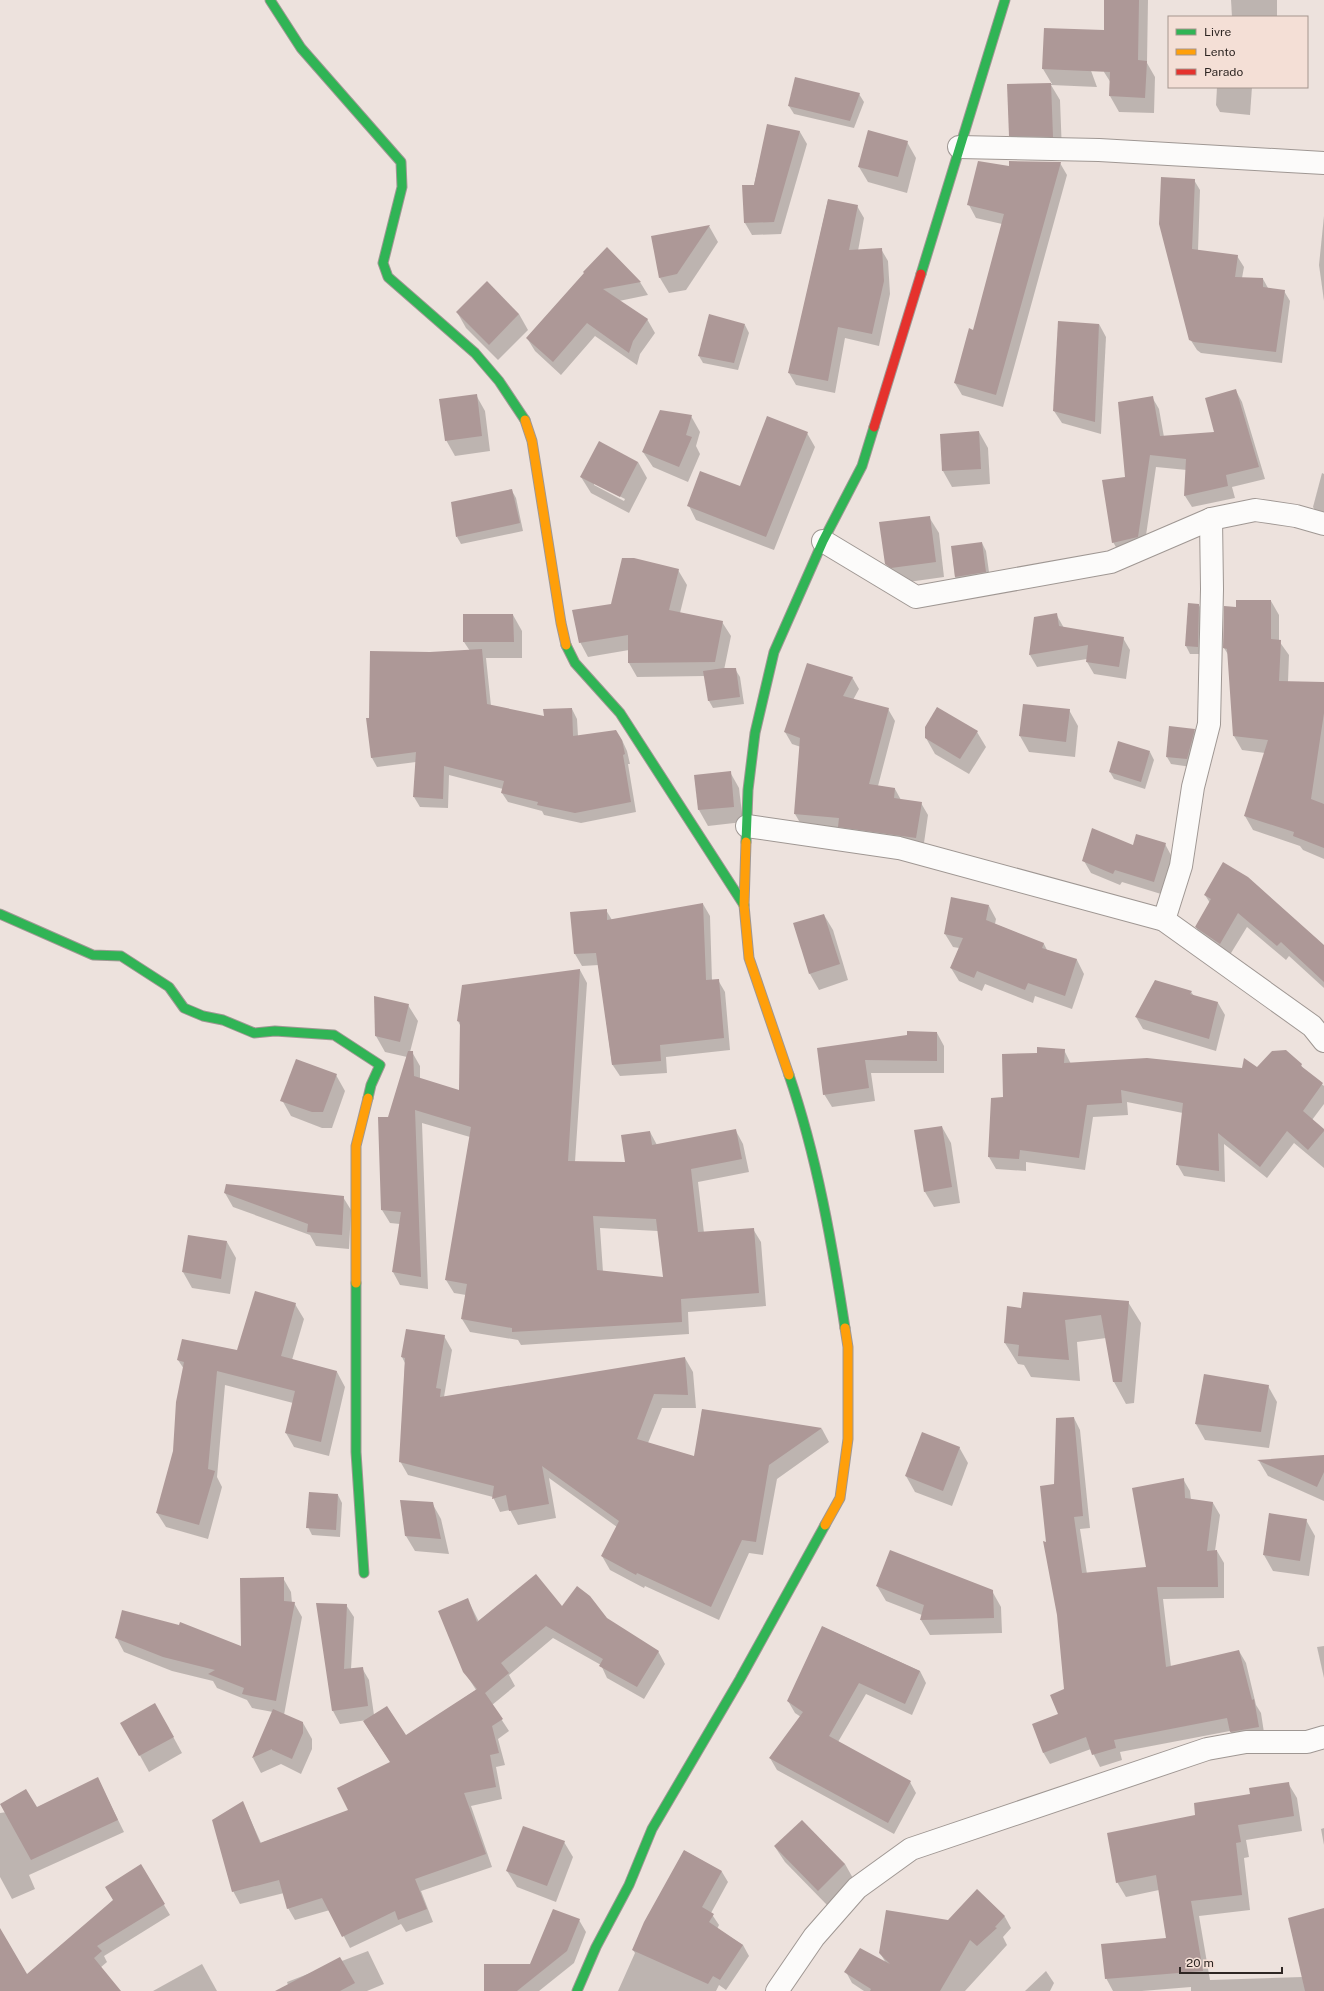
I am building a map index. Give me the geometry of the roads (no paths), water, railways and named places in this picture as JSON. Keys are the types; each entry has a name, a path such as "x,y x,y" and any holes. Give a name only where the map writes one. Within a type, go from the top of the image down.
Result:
{"street":[{"path":"270,0 301,48 401,162 402,186 383,263 388,277 475,353 499,381 524,417 532,441 561,623 568,651 575,663 620,713 744,905"},
{"path":"577,1991 596,1947 629,1885 652,1829 740,1679 840,1498 848,1439 848,1347 832,1244 817,1175 790,1081 749,958 744,905 748,790 755,733 774,652 823,541 862,466 1005,0"},
{"path":"959,147 1099,150 1324,163"},
{"path":"823,541 916,596 1111,562 1211,519 1255,510 1296,516 1324,524"},
{"path":"1164,920 1181,866 1193,787 1209,724 1212,589 1211,519"},
{"path":"747,826 899,848 1164,920 1312,1026 1324,1041"},
{"path":"0,914 93,955 121,956 169,987 184,1008 203,1016 223,1020 254,1033 275,1031 334,1035 380,1065 371,1085 356,1146 356,1452 364,1573"},
{"path":"777,1991 814,1937 857,1888 911,1849 1207,1749 1246,1742 1307,1742 1324,1736"}]}
